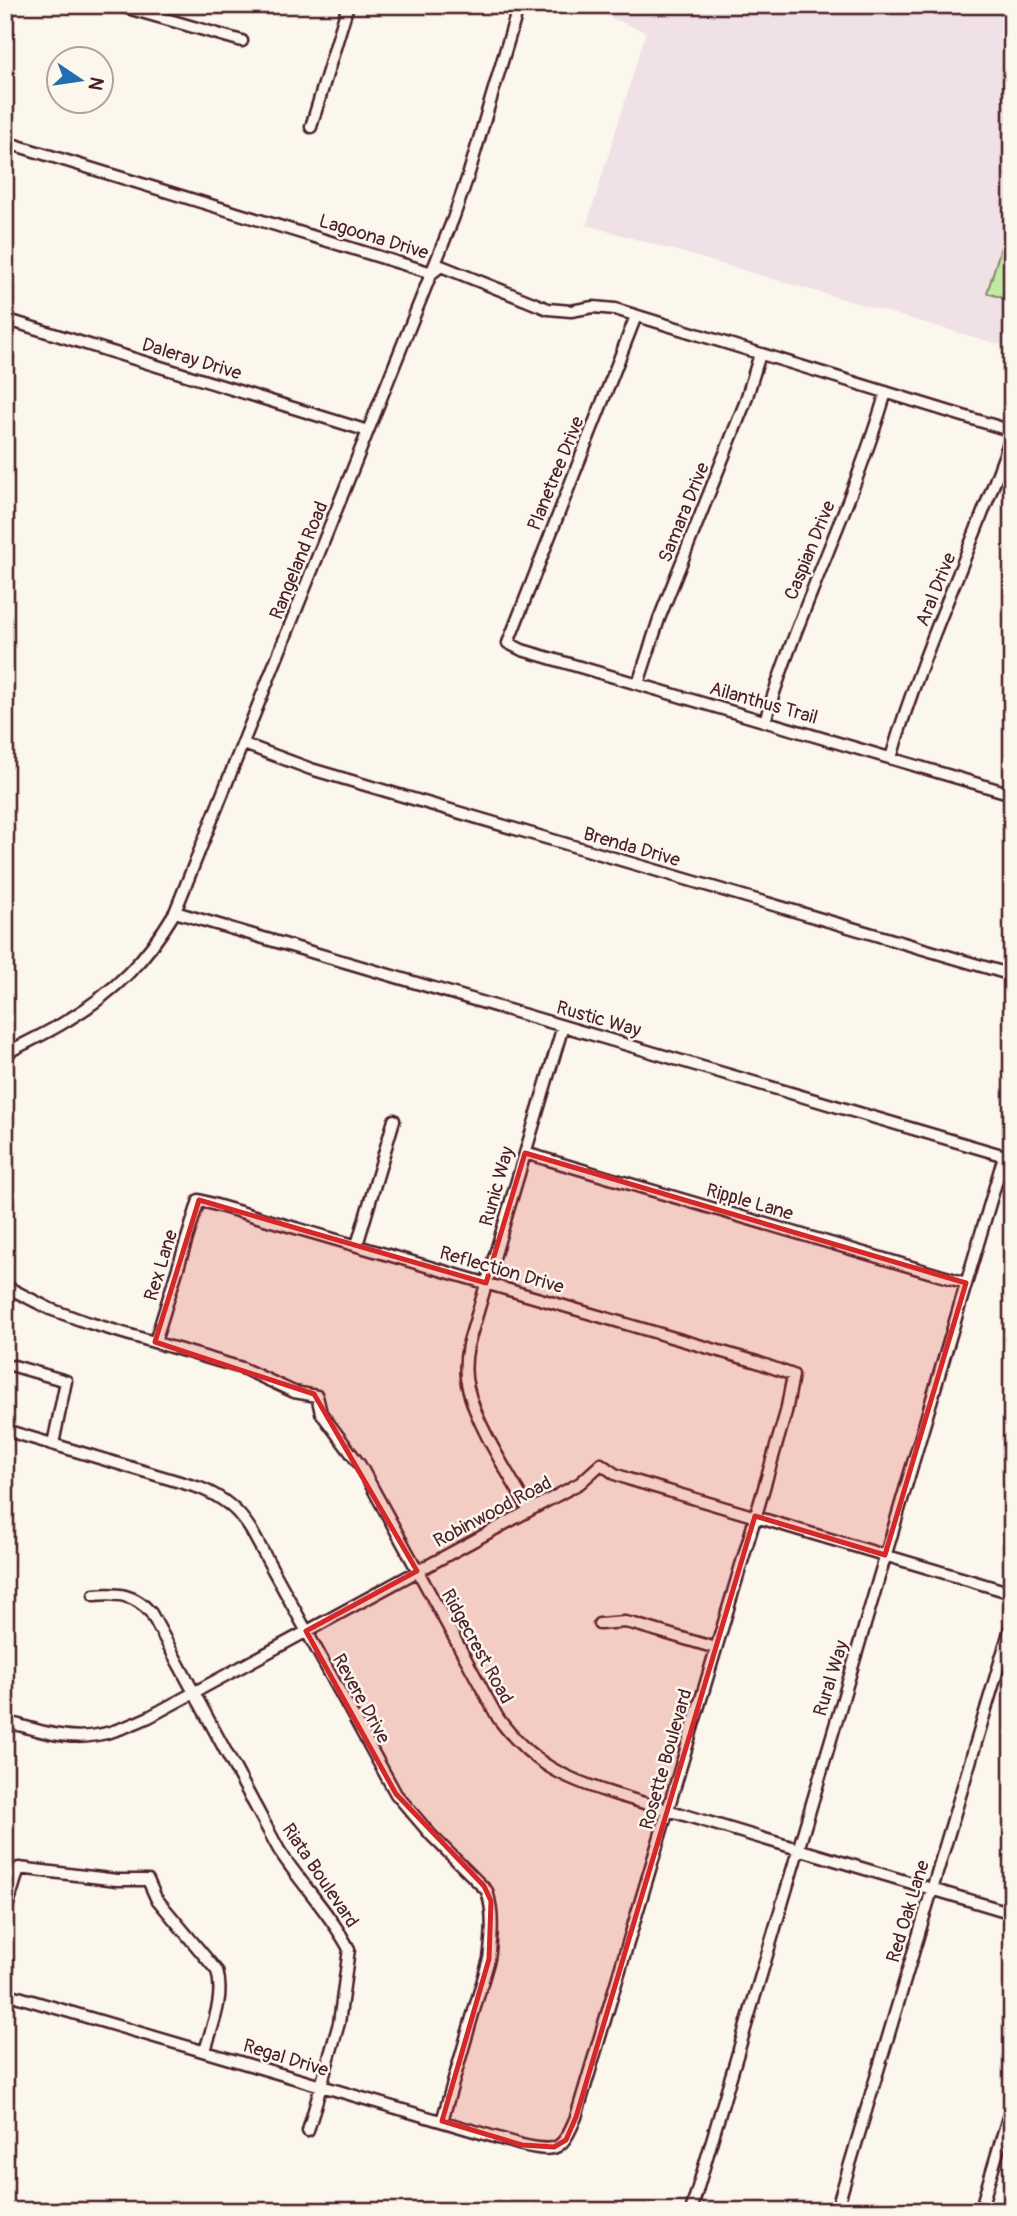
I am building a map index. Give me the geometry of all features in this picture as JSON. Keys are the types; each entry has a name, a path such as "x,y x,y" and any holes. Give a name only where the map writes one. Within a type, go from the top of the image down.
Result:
{"street":[{"path":"117,5 242,41"},
{"path":"311,127 348,5"},
{"name":"Rangeland Road","path":"5,1054 70,1020 113,989 151,950 175,912 432,273 468,176 519,5"},
{"name":"Lagoona Drive","path":"5,142 432,273 441,267 548,309 571,311 602,307 636,316 1012,432"},
{"name":"Planetree Drive","path":"508,643 636,316"},
{"name":"Daleray Drive","path":"5,319 368,431"},
{"name":"Samara Drive","path":"638,684 659,619 745,403 760,354"},
{"name":"Caspian Drive","path":"765,721 780,672 870,444 886,392"},
{"name":"Aral Drive","path":"891,758 912,693 991,494 1012,432"},
{"name":"Ailanthus Trail","path":"508,643 522,650 1012,794"},
{"name":"Brenda Drive","path":"244,744 310,769 1012,975"},
{"name":"Rustic Way","path":"175,912 1008,1157"},
{"name":"Runic Way","path":"528,1510 486,1431 467,1387 466,1365 468,1345 563,1026"},
{"path":"357,1245 394,1120"},
{"name":"Ripple Lane","path":"524,1153 966,1283"},
{"name":"Rural Way","path":"691,2211 966,1283 1008,1157"},
{"name":"Reflection Drive","path":"199,1200 744,1358 793,1376"},
{"name":"Rex Lane","path":"155,1342 199,1200"},
{"name":"Ridgecrest Road","path":"5,1286 50,1309 86,1322 242,1368 294,1392 317,1396 321,1413 360,1465 498,1718 520,1745 543,1764 568,1778 668,1811 1012,1913"},
{"path":"14,1366 66,1381 53,1444"},
{"name":"Rosette Boulevard","path":"556,2146 566,2140 576,2117 786,1412 793,1376"},
{"name":"Revere Drive","path":"5,1430 200,1488 225,1501 238,1512 251,1530 396,1794 431,1835 484,1886 491,1901 492,1934 489,1959 442,2121"},
{"name":"Robinwood Road","path":"5,1721 61,1736 97,1736 122,1730 580,1483 601,1464 628,1479 1012,1592"},
{"name":"Riata Boulevard","path":"94,1595 122,1594 134,1598 155,1620 279,1850 323,1908 349,1949 340,2023 308,2131"},
{"path":"599,1624 625,1622 716,1648"},
{"name":"Red Oak Lane","path":"836,2211 1012,1622"},
{"path":"5,1914 19,1868 117,1880 148,1880 156,1898 216,1971 220,1981 219,1998 205,2051"},
{"name":"Regal Drive","path":"5,1993 522,2145 546,2149 556,2146"},
{"path":"980,2211 1012,2104"}],"highlighted area":[{"path":"525,1153 966,1283 885,1555 755,1516 576,2117 566,2140 554,2147 522,2145 442,2121 489,1959 491,1901 484,1886 396,1794 306,1631 417,1571 314,1394 155,1342 199,1200 486,1283"}],"shaded area":[{"path":"580,5 1012,5 1012,348 587,225 646,32"}],"green space":[{"path":"1008,224 1012,226 1012,301 987,293"}]}
